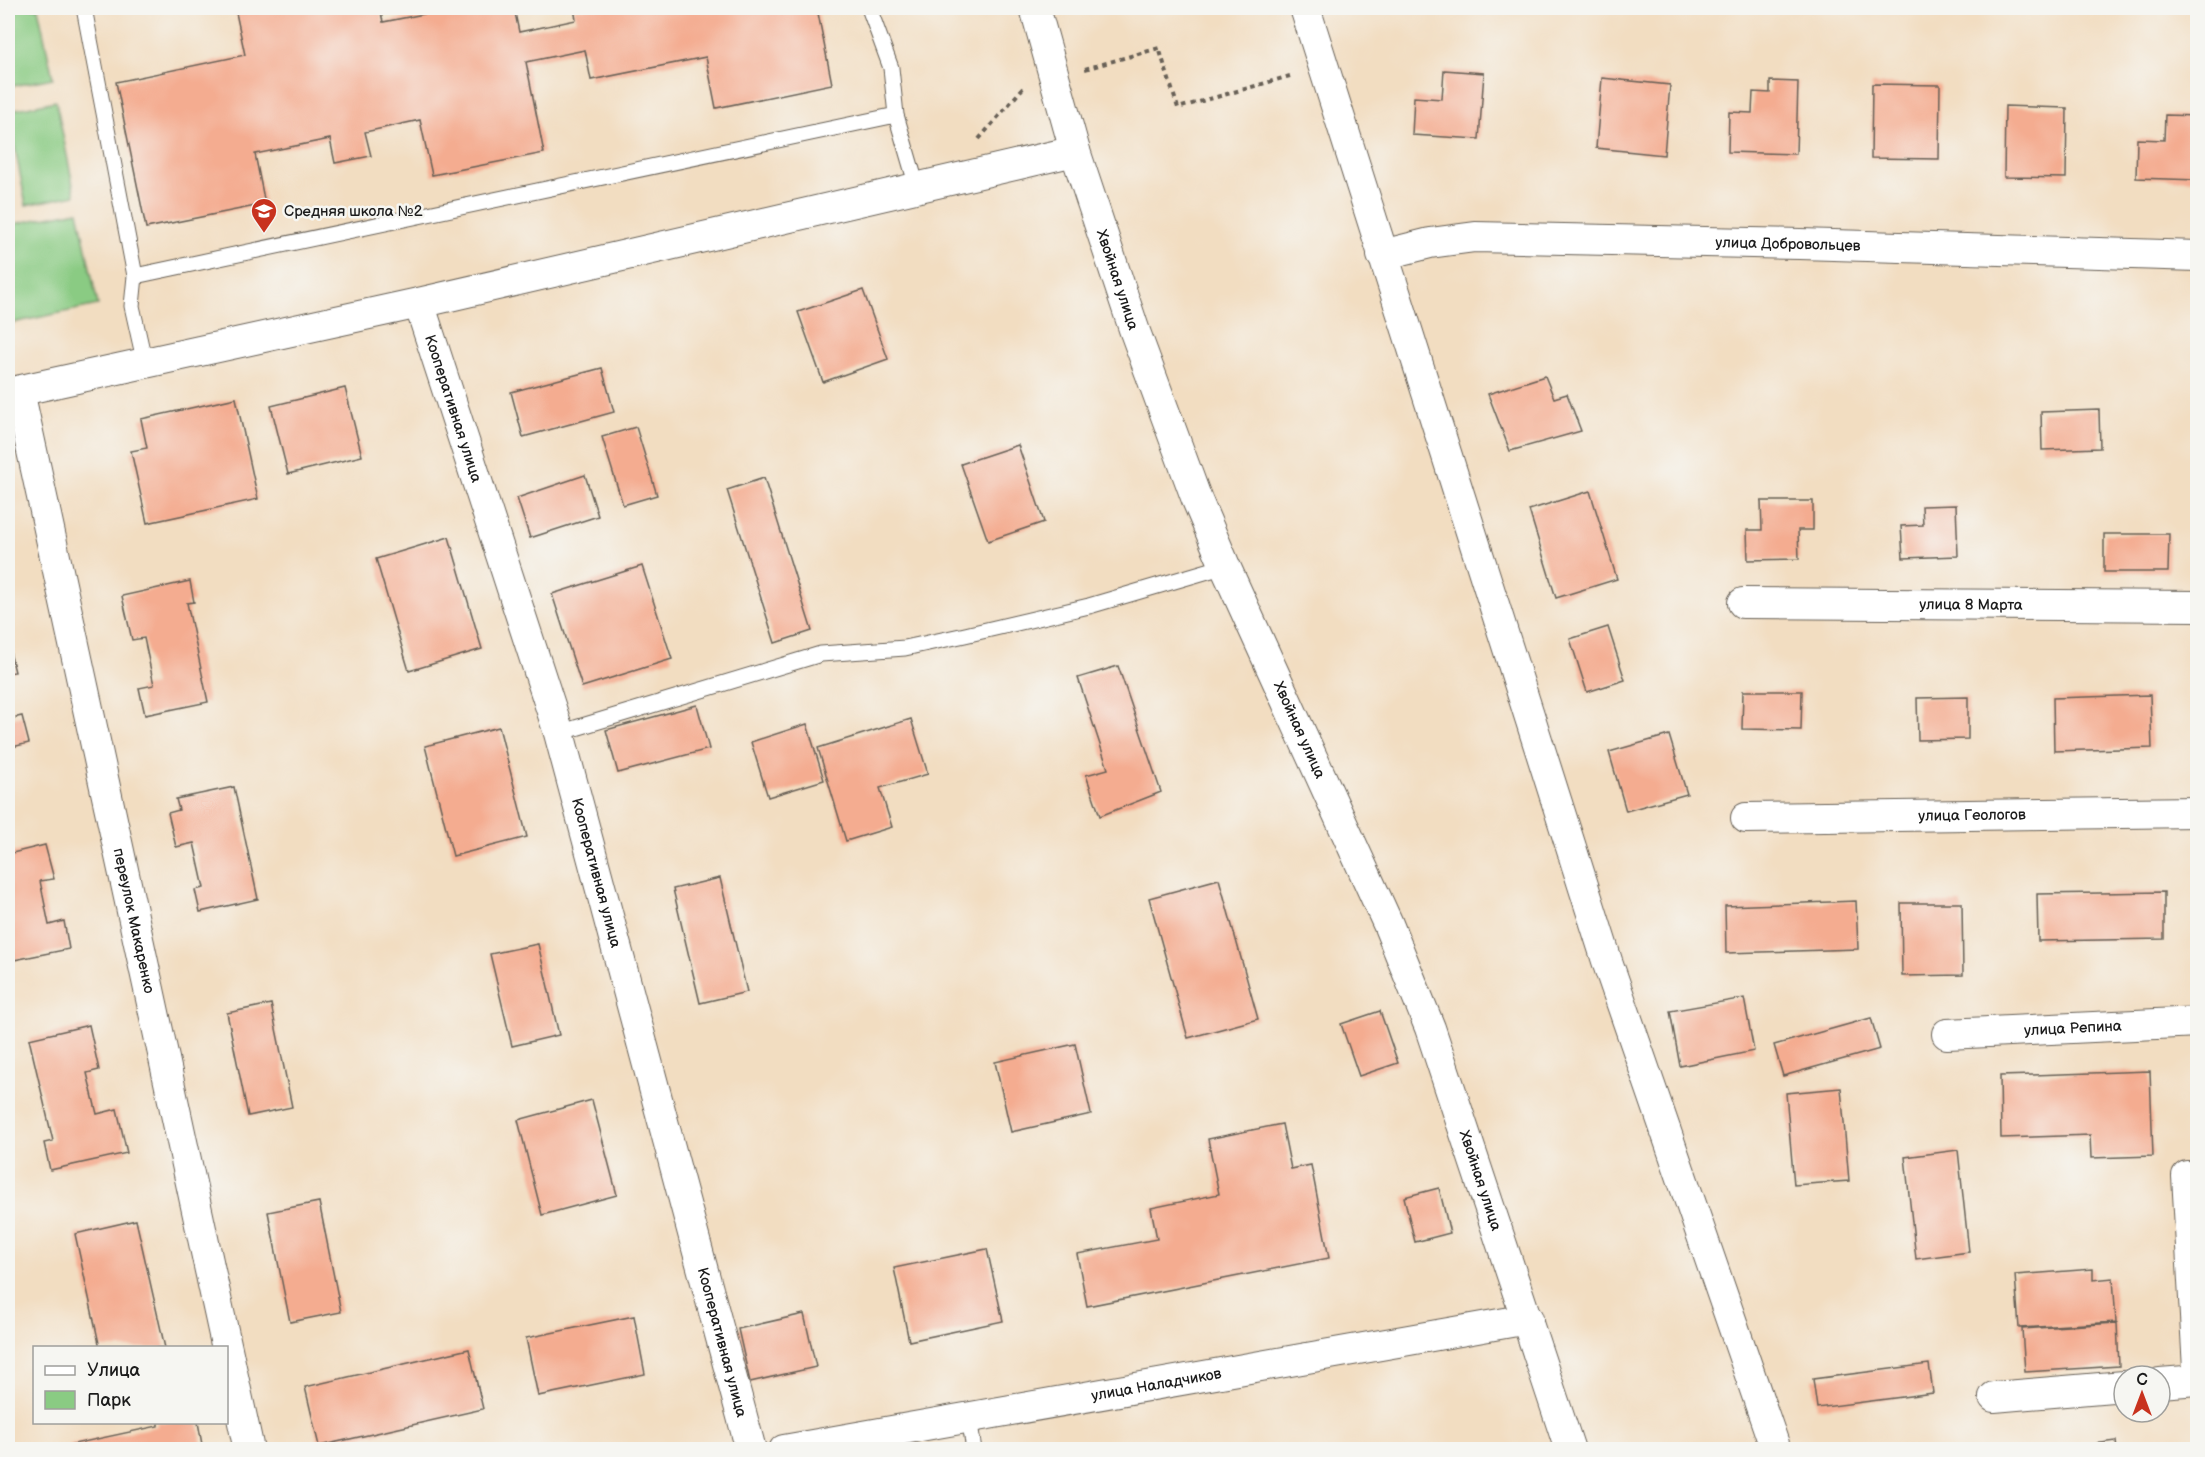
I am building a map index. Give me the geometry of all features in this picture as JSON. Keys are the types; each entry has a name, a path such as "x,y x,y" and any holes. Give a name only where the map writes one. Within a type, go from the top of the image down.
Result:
{"street":[{"name":"Хвойная улица","path":"1035,8 1075,151 1134,329 1197,500 1393,934 1430,1028 1570,1449"},
{"path":"1305,8 1608,964 1776,1449"},
{"path":"13,392 419,303 1075,151"},
{"name":"улица Добровольцев","path":"1382,255 1430,243 1475,237 2198,256"},
{"name":"Кооперативная улица","path":"419,303 559,733 751,1449"},
{"name":"переулок Макаренко","path":"13,392 226,1346"},
{"name":"улица 8 Марта","path":"1743,603 2198,606"},
{"name":"улица Геологов","path":"1746,818 2198,812"},
{"name":"улица Репина","path":"1947,1034 2198,1022"},
{"path":"2187,1176 2198,1369"},
{"name":"улица Наладчиков","path":"784,1449 1528,1319"},
{"name":"переулок Макаренко","path":"228,1355 249,1449"},
{"path":"2172,1382 2198,1380"},
{"path":"1994,1397 2112,1387"}],"lane":[{"path":"84,8 135,276 132,306 145,364"},
{"path":"869,8 891,68 896,115 917,188"},
{"path":"135,276 896,115"},
{"path":"559,733 821,654 905,648 965,635 1089,606 1225,566"},
{"path":"969,1417 974,1449"}],"path":[{"path":"974,145 1024,87 1159,48 1178,108 1323,67"}],"green space":[{"path":"8,8 38,8 53,78 8,87"},
{"path":"56,101 75,195 26,205 8,111"},
{"path":"78,211 98,305 8,324 8,225"}],"building":[{"path":"235,8 380,8 383,22 454,8 514,8 519,32 576,20 574,8 817,8 832,84 716,108 706,57 591,80 585,50 526,62 544,153 432,175 420,120 365,132 371,156 335,163 330,139 255,154 265,204 146,228 116,82 245,55"},
{"path":"1444,70 1484,73 1479,139 1412,135 1414,97 1442,99"},
{"path":"1602,78 1670,85 1664,155 1596,148"},
{"path":"1770,81 1798,82 1796,154 1728,152 1729,112 1752,113 1753,92 1770,93"},
{"path":"1872,84 1940,85 1939,159 1871,158"},
{"path":"2005,106 2067,108 2066,178 2004,177"},
{"path":"2165,115 2198,116 2198,180 2136,178 2137,139 2164,140"},
{"path":"863,290 888,359 823,382 798,312"},
{"path":"602,368 614,412 523,437 511,392"},
{"path":"1545,376 1554,398 1567,394 1581,431 1510,451 1488,394"},
{"path":"345,388 362,456 288,474 271,406"},
{"path":"236,398 258,499 147,523 131,451 147,448 141,419"},
{"path":"2099,410 2100,448 2042,450 2041,412"},
{"path":"636,427 657,495 623,505 602,437"},
{"path":"1018,445 1044,522 988,541 961,464"},
{"path":"585,475 598,516 530,538 517,498"},
{"path":"764,478 812,631 775,643 727,490"},
{"path":"1590,491 1617,579 1556,598 1529,510"},
{"path":"1761,501 1813,501 1813,530 1798,530 1799,559 1748,560 1747,530 1762,530"},
{"path":"1956,505 1958,556 1903,558 1901,526 1923,525 1922,506"},
{"path":"2104,534 2169,534 2168,572 2104,572"},
{"path":"449,537 482,649 409,671 376,559"},
{"path":"642,566 672,659 582,687 552,594"},
{"path":"190,581 194,602 187,603 208,702 145,715 139,688 154,685 144,638 132,640 122,596"},
{"path":"1608,627 1625,680 1587,692 1570,639"},
{"path":"8,644 15,672 8,673"},
{"path":"1118,666 1161,792 1100,816 1086,775 1108,769 1078,678"},
{"path":"1743,691 1802,691 1801,730 1742,729"},
{"path":"2150,695 2152,748 2054,751 2053,698"},
{"path":"1968,697 1968,739 1918,740 1917,698"},
{"path":"697,705 709,749 618,773 606,730"},
{"path":"22,716 29,743 8,748 8,719"},
{"path":"911,719 928,774 880,788 892,827 846,841 818,748"},
{"path":"807,724 824,780 768,797 751,742"},
{"path":"499,727 527,837 453,856 425,746"},
{"path":"1669,735 1687,794 1626,811 1609,752"},
{"path":"234,787 258,899 200,912 195,890 204,888 194,843 176,847 168,813 179,810 176,799"},
{"path":"45,845 54,879 40,881 49,925 64,921 69,949 9,961 8,854"},
{"path":"720,878 747,992 700,1003 673,889"},
{"path":"1219,879 1258,1019 1188,1038 1149,898"},
{"path":"2164,892 2164,939 2038,941 2037,894"},
{"path":"1856,901 1858,949 1726,953 1725,906"},
{"path":"1901,903 1962,903 1963,975 1902,976"},
{"path":"538,944 559,1035 512,1046 490,954"},
{"path":"1744,998 1754,1051 1680,1066 1670,1011"},
{"path":"271,1004 292,1107 248,1116 227,1013"},
{"path":"1380,1011 1398,1063 1359,1076 1341,1024"},
{"path":"1871,1018 1880,1049 1783,1076 1774,1045"},
{"path":"89,1025 99,1070 87,1073 97,1114 117,1109 127,1153 50,1170 44,1143 53,1141 29,1039"},
{"path":"1075,1044 1091,1114 1011,1132 995,1062"},
{"path":"2150,1071 2153,1156 2091,1158 2090,1135 2001,1138 2000,1076"},
{"path":"1841,1088 1849,1181 1794,1185 1786,1093"},
{"path":"592,1100 617,1195 542,1215 518,1120"},
{"path":"1282,1124 1291,1169 1311,1165 1329,1258 1087,1306 1077,1254 1157,1239 1151,1208 1219,1194 1208,1139"},
{"path":"1958,1150 1969,1252 1916,1259 1905,1157"},
{"path":"1439,1188 1450,1233 1415,1242 1404,1197"},
{"path":"319,1202 341,1312 290,1322 268,1212"},
{"path":"136,1220 165,1346 100,1346 75,1234"},
{"path":"987,1249 1003,1321 909,1341 894,1268"},
{"path":"2093,1269 2093,1280 2113,1278 2116,1322 2019,1328 2015,1275"},
{"path":"804,1314 816,1367 750,1382 738,1329"},
{"path":"634,1316 645,1374 538,1396 526,1338"},
{"path":"2117,1323 2119,1364 2112,1364 2112,1366 2025,1372 2022,1329"},
{"path":"469,1349 483,1409 319,1446 305,1387"},
{"path":"1929,1364 1933,1393 1817,1408 1813,1379"},
{"path":"158,1424 198,1424 203,1450 70,1450 69,1445 158,1426"},
{"path":"2116,1441 2117,1450 2063,1450 2063,1448"}],"place":[{"name":"Средняя школа №2","path":"264,234"}]}
